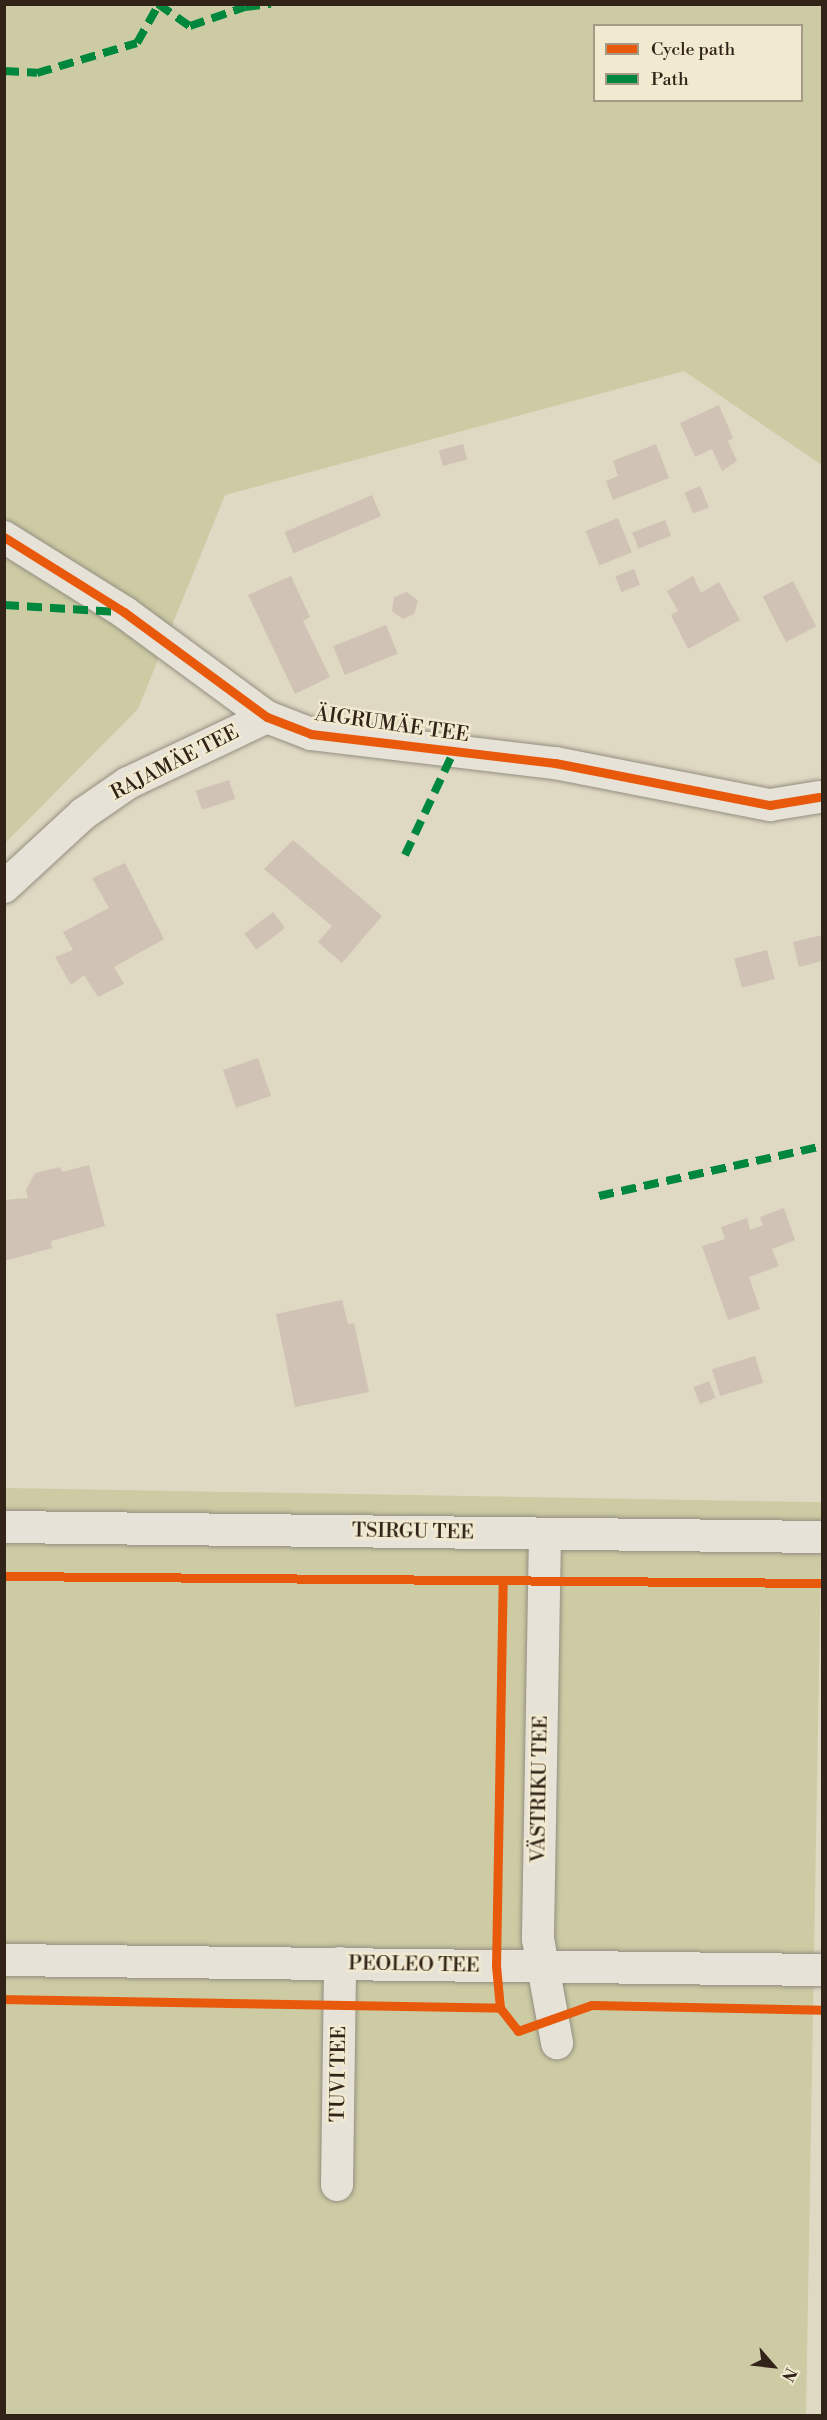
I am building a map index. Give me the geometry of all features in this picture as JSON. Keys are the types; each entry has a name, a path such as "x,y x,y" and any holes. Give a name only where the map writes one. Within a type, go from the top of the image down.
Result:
{"street":[{"name":"ÄIGRUMÄE TEE","path":"4,537 124,612 267,717 311,734 555,764 654,779 770,805 821,798"},
{"name":"RAJAMÄE TEE","path":"4,887 84,814 128,783 267,717"},
{"name":"TSIRGU TEE","path":"4,1527 822,1537"},
{"name":"VÄSTRIKU TEE","path":"545,1534 538,1939 557,2043"},
{"name":"PEOLEO TEE","path":"4,1960 822,1970"},
{"name":"TUVI TEE","path":"337,2185 340,1963"}],"green space":[{"path":"5,5 822,5 822,465 684,371 225,495 138,709 5,843"},
{"path":"5,1488 822,1502 806,2416 4,2416"}],"building":[{"path":"719,405 733,438 728,441 737,461 722,471 712,449 695,457 680,423"},
{"path":"463,444 467,459 443,466 439,450"},
{"path":"656,444 669,478 613,500 606,481 618,476 613,461"},
{"path":"700,486 709,507 693,514 684,493"},
{"path":"372,495 381,516 294,553 285,532"},
{"path":"618,518 632,552 599,565 586,531"},
{"path":"665,520 671,536 638,548 632,533"},
{"path":"634,569 640,585 621,592 615,576"},
{"path":"291,576 310,617 303,621 330,677 295,694 248,595"},
{"path":"693,576 701,593 719,582 740,620 688,649 671,615 678,611 667,591"},
{"path":"793,581 816,626 786,642 763,596"},
{"path":"407,592 418,601 414,614 403,619 392,611 394,597"},
{"path":"386,625 398,654 345,675 333,646"},
{"path":"229,780 235,799 202,810 196,791"},
{"path":"293,840 382,916 342,963 318,942 332,926 264,869"},
{"path":"125,863 164,939 114,967 124,984 98,997 84,975 71,985 55,957 73,950 63,932 109,908 92,878"},
{"path":"273,912 285,928 256,950 244,934"},
{"path":"822,935 822,961 799,967 793,942"},
{"path":"767,950 775,979 742,988 734,959"},
{"path":"258,1058 271,1096 236,1108 223,1070"},
{"path":"89,1165 105,1226 51,1241 52,1248 4,1261 4,1200 28,1198 26,1190 35,1173 60,1167 62,1172"},
{"path":"784,1208 795,1240 772,1249 779,1266 749,1277 760,1309 728,1320 702,1246 725,1239 721,1227 747,1218 750,1230 763,1225 760,1217"},
{"path":"342,1300 348,1324 354,1323 369,1392 295,1407 276,1314"},
{"path":"755,1356 763,1383 720,1396 712,1369"},
{"path":"709,1381 716,1398 700,1404 693,1387"}],"marked path":[{"path":"158,4 190,26 245,7 271,4"},
{"path":"4,71 37,73 137,43 159,4"},
{"path":"4,605 118,612"},
{"path":"405,855 453,753"},
{"path":"599,1196 822,1146"}],"cycle path":[{"path":"4,537 124,612 267,717 311,734 555,763 770,805 819,797"},
{"path":"4,1576 822,1583"},
{"path":"500,2008 496,1966 503,1581"},
{"path":"4,1999 500,2008 518,2031 592,2005 822,2010"}]}
